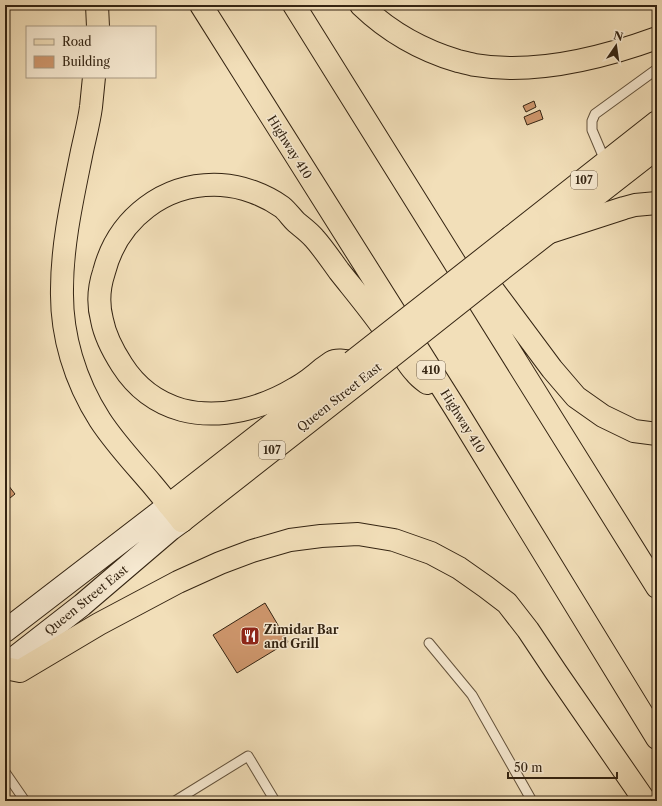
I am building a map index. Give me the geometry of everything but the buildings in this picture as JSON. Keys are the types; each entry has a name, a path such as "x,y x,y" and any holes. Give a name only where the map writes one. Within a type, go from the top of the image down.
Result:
{"main road":[{"path":"97,5 98,26"},
{"name":"Highway 410","path":"201,5 455,408 657,738"},
{"path":"294,5 657,587"},
{"path":"361,5 406,40 451,59 474,65 502,68 539,67 593,57 629,48 657,38"},
{"path":"94,78 91,107 74,190 63,266 62,308 64,328 79,379 100,420 175,513"},
{"name":"Queen Street East","path":"5,631 175,513 516,246 606,163 657,122"},
{"name":"Queen Street East","path":"516,246 550,232 657,148"},
{"path":"358,370 334,361 297,388 266,403 240,410 211,414 194,412 168,405 148,394 132,380 114,353 106,334 101,319 100,298 101,281 107,258 125,226 142,210 158,199 179,190 199,185 222,185 244,189 264,197 282,208 314,238 372,312 415,373 455,408"},
{"path":"550,232 635,205 657,203"},
{"path":"421,208 447,228 552,370 576,397 603,416 634,431 657,434"},
{"name":"Queen Street East","path":"5,667 82,605 175,513"},
{"path":"5,667 20,671 99,624 178,582 220,563 252,551 290,540 321,536 358,534 394,540 431,553 459,568 507,603 528,630 645,801"}],"lane":[{"path":"606,163 592,130 592,121 595,114 657,70"},
{"path":"428,643 472,695 532,801"},
{"path":"175,801 248,756 275,801"},
{"path":"5,772 25,801"}],"place":[{"name":"Zimidar Bar and Grill","path":"250,636"}]}
